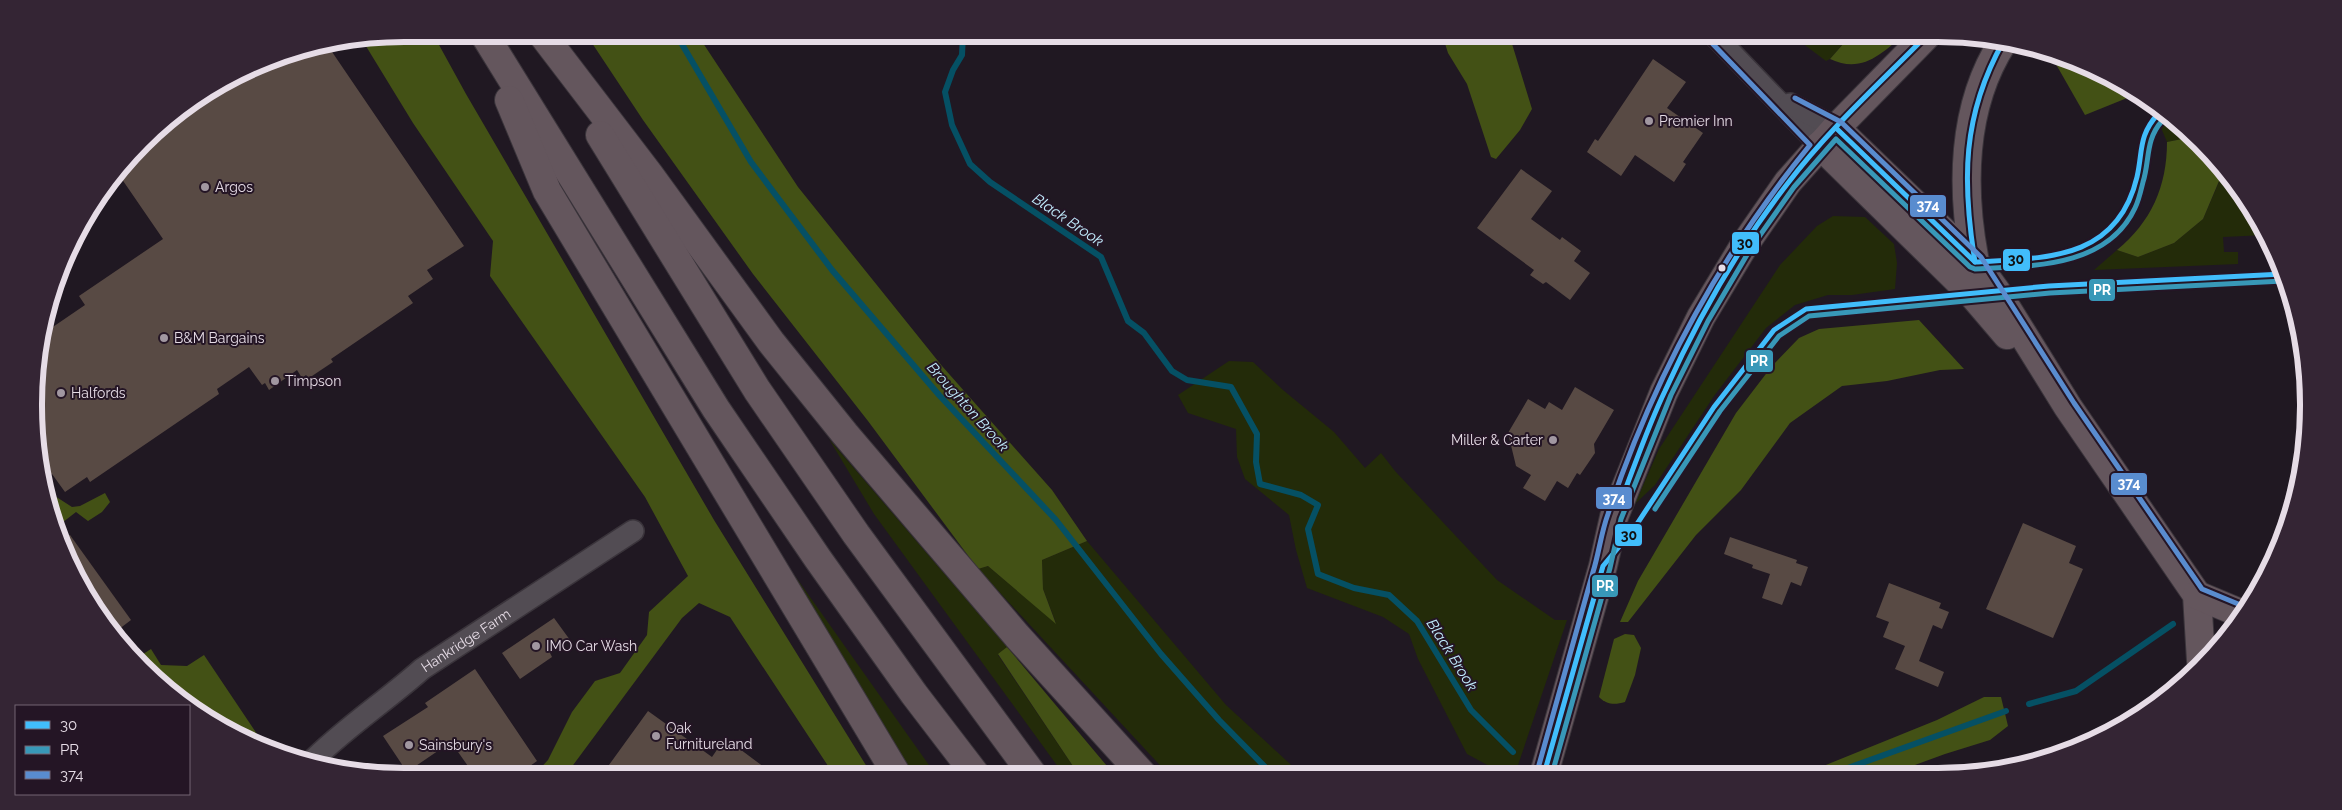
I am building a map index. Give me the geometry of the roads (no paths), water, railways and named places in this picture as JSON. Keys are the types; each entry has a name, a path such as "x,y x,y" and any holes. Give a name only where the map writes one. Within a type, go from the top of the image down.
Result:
{"highway":[{"path":"486,42 547,191 894,768"},
{"path":"488,42 716,409 818,559 914,694 971,768"},
{"path":"543,42 757,390 856,534 1028,768"},
{"path":"548,42 650,174 771,342 839,426 1017,636 1138,768"},
{"path":"1546,768 1603,566 1614,517 1664,392 1701,317 1725,276 1788,182 1828,137 1920,42"},
{"path":"1976,262 1968,223 1968,145 1972,117 1999,48"},
{"path":"1828,137 1976,262 2068,407 2197,595 2200,654"},
{"path":"1828,137 1972,294 2068,407"},
{"path":"2197,595 2235,611"}],"street":[{"path":"1721,42 1767,89 1795,107 1828,137"},
{"name":"Hankridge Farm","path":"316,756 422,669 633,531"}],"waterway":[{"name":"Broughton Brook","path":"681,42 751,162 832,270 939,395 1056,520 1161,654 1219,720 1266,768"},
{"name":"Black Brook","path":"963,42 962,55 953,70 945,92 952,125 970,164 990,182 1101,257 1128,321 1144,333 1172,371 1187,380 1231,387 1257,434 1256,462 1260,484 1301,495 1318,505 1308,529 1318,574 1354,588 1389,595 1417,621 1471,710 1513,752"},
{"path":"2029,704 2076,691 2173,624"},
{"path":"1848,768 2006,711"}],"place":[{"name":"Premier Inn","path":"1649,121"},
{"name":"Argos","path":"205,187"},
{"name":"B&M Bargains","path":"164,338"},
{"name":"Timpson","path":"275,381"},
{"name":"Halfords","path":"61,393"},
{"name":"Miller & Carter","path":"1553,440"},
{"name":"IMO Car Wash","path":"536,646"},
{"name":"Oak Furnitureland","path":"656,736"},
{"name":"Sainsbury's","path":"409,745"}]}
